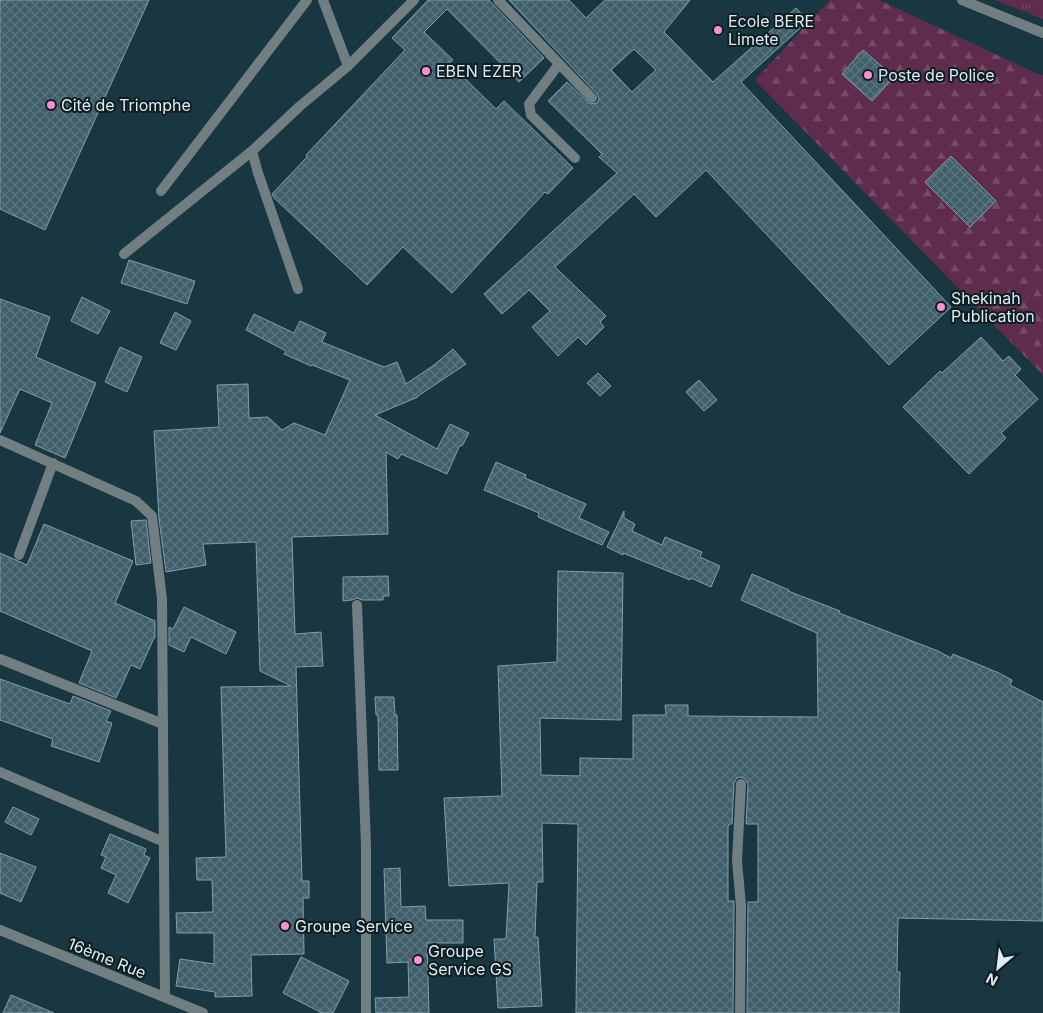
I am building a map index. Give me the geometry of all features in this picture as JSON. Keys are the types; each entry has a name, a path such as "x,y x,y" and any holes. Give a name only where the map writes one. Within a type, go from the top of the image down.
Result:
{"street":[{"path":"161,191 307,0"},
{"path":"323,0 348,66"},
{"path":"124,254 252,151 300,106 348,66 414,0"},
{"path":"498,0 592,98"},
{"path":"962,0 1043,32"},
{"path":"559,64 529,104 531,115 575,158"},
{"path":"252,151 298,289"},
{"path":"0,440 136,501 152,516 162,599 165,997"},
{"path":"19,555 53,463"},
{"path":"358,605 366,846 366,1013"},
{"path":"0,659 163,724"},
{"path":"0,772 164,842"},
{"path":"740,1013 741,906 737,861 741,784"},
{"name":"16ème Rue","path":"1,932 203,1013"}],"green space":[{"path":"830,0 879,0 1043,75 1043,375 755,80"},
{"path":"995,0 1043,0 1043,19"}],"building":[{"name":"Cité de Triomphe","path":"0,0 149,0 45,230 0,209"},
{"path":"428,0 489,0 544,58 519,82 447,9 424,32 453,60 449,63 496,109 504,101 573,168 548,194 545,192 452,293 403,247 367,285 274,198 272,194 405,50 392,38"},
{"path":"509,0 569,0 586,18 605,0 690,0 664,32 713,82 796,8 808,21 741,82 951,307 889,365 706,170 656,217 634,194 555,267 606,316 600,322 604,327 586,345 578,337 558,356 532,327 550,311 529,290 502,314 484,294 617,173 599,157 602,154 548,101 567,82 590,104 597,103 599,99 597,94","holes":["634,49 656,70 632,92 611,70"]},
{"name":"Poste de Police","path":"863,50 894,77 872,101 842,74"},
{"path":"951,156 996,201 970,227 925,182"},
{"path":"129,260 195,281 187,304 121,283"},
{"path":"82,297 110,311 98,334 71,321"},
{"path":"0,299 50,317 36,357 96,383 65,458 35,445 52,403 20,389 0,433"},
{"path":"175,312 191,321 176,350 160,343"},
{"path":"254,314 294,333 300,321 326,333 322,342 384,367 397,362 406,384 453,349 466,364 418,397 375,415 437,449 450,424 469,433 462,446 460,445 447,474 401,454 398,459 386,452 388,534 292,537 295,634 321,632 323,666 296,667 302,881 309,881 309,898 303,898 304,954 251,955 252,996 215,997 215,992 176,986 180,959 214,964 214,933 177,933 176,913 213,912 212,880 197,880 196,858 226,857 221,687 291,686 260,671 256,542 203,544 206,565 166,572 159,519 154,431 219,427 217,385 248,384 249,418 268,417 282,430 294,423 325,435 350,380 284,354 286,351 246,330"},
{"path":"981,337 1003,361 1009,356 1021,369 1015,375 1038,399 1001,433 1006,438 969,474 903,407 940,371 942,373"},
{"path":"120,347 142,357 127,392 105,382"},
{"path":"598,373 611,386 600,396 587,383"},
{"path":"699,380 717,400 704,411 686,392"},
{"path":"496,462 526,475 525,478 586,504 579,518 609,532 602,545 538,517 539,513 484,490"},
{"path":"624,511 624,518 635,524 632,531 662,545 665,537 702,552 700,557 720,566 711,587 623,553 623,555 607,547"},
{"path":"146,520 151,563 136,565 131,521"},
{"path":"44,524 133,561 115,603 155,621 155,638 140,669 131,665 116,698 79,683 92,651 0,611 0,553 27,565"},
{"path":"558,571 623,573 621,720 540,718 541,775 580,776 580,758 633,759 633,715 666,715 665,705 688,705 688,716 818,717 817,633 741,600 752,574 788,591 840,611 839,613 938,651 951,658 953,654 999,673 1012,680 1010,685 1043,702 1043,921 898,918 897,972 900,972 899,1013 747,1013 748,902 758,902 758,824 746,824 748,784 741,777 737,778 734,783 732,824 729,824 728,827 728,901 734,901 733,1013 576,1013 578,824 542,823 543,882 537,882 535,937 538,937 542,1006 498,1008 494,939 506,939 509,883 449,886 444,798 502,796 498,666 557,662"},
{"path":"388,576 389,596 383,596 383,600 362,600 357,598 343,601 343,577"},
{"path":"184,607 236,632 226,654 191,637 184,652 169,645 169,627 173,629"},
{"path":"0,679 70,704 73,696 111,711 106,721 112,723 99,762 51,746 53,739 0,720"},
{"path":"375,697 394,697 395,715 397,715 398,770 379,770 378,715 376,715"},
{"path":"13,807 39,819 31,835 5,822"},
{"path":"110,834 146,849 144,855 150,858 128,903 108,893 116,875 101,868 106,857 101,855"},
{"path":"0,853 36,867 21,902 0,893"},
{"path":"400,868 401,907 425,906 426,920 463,920 463,943 427,943 429,1013 376,1013 375,998 409,997 408,962 387,963 384,869"},
{"path":"301,957 349,981 333,1013 322,1013 283,993"},
{"path":"11,995 54,1013 3,1013"}],"place":[{"name":"Ecole BERE Limete","path":"718,30"},
{"name":"EBEN EZER","path":"426,71"},
{"name":"Poste de Police","path":"868,75"},
{"name":"Cité de Triomphe","path":"51,105"},
{"name":"Shekinah Publication","path":"941,307"},
{"name":"Groupe Service","path":"285,926"},
{"name":"Groupe Service GS","path":"418,960"}]}
